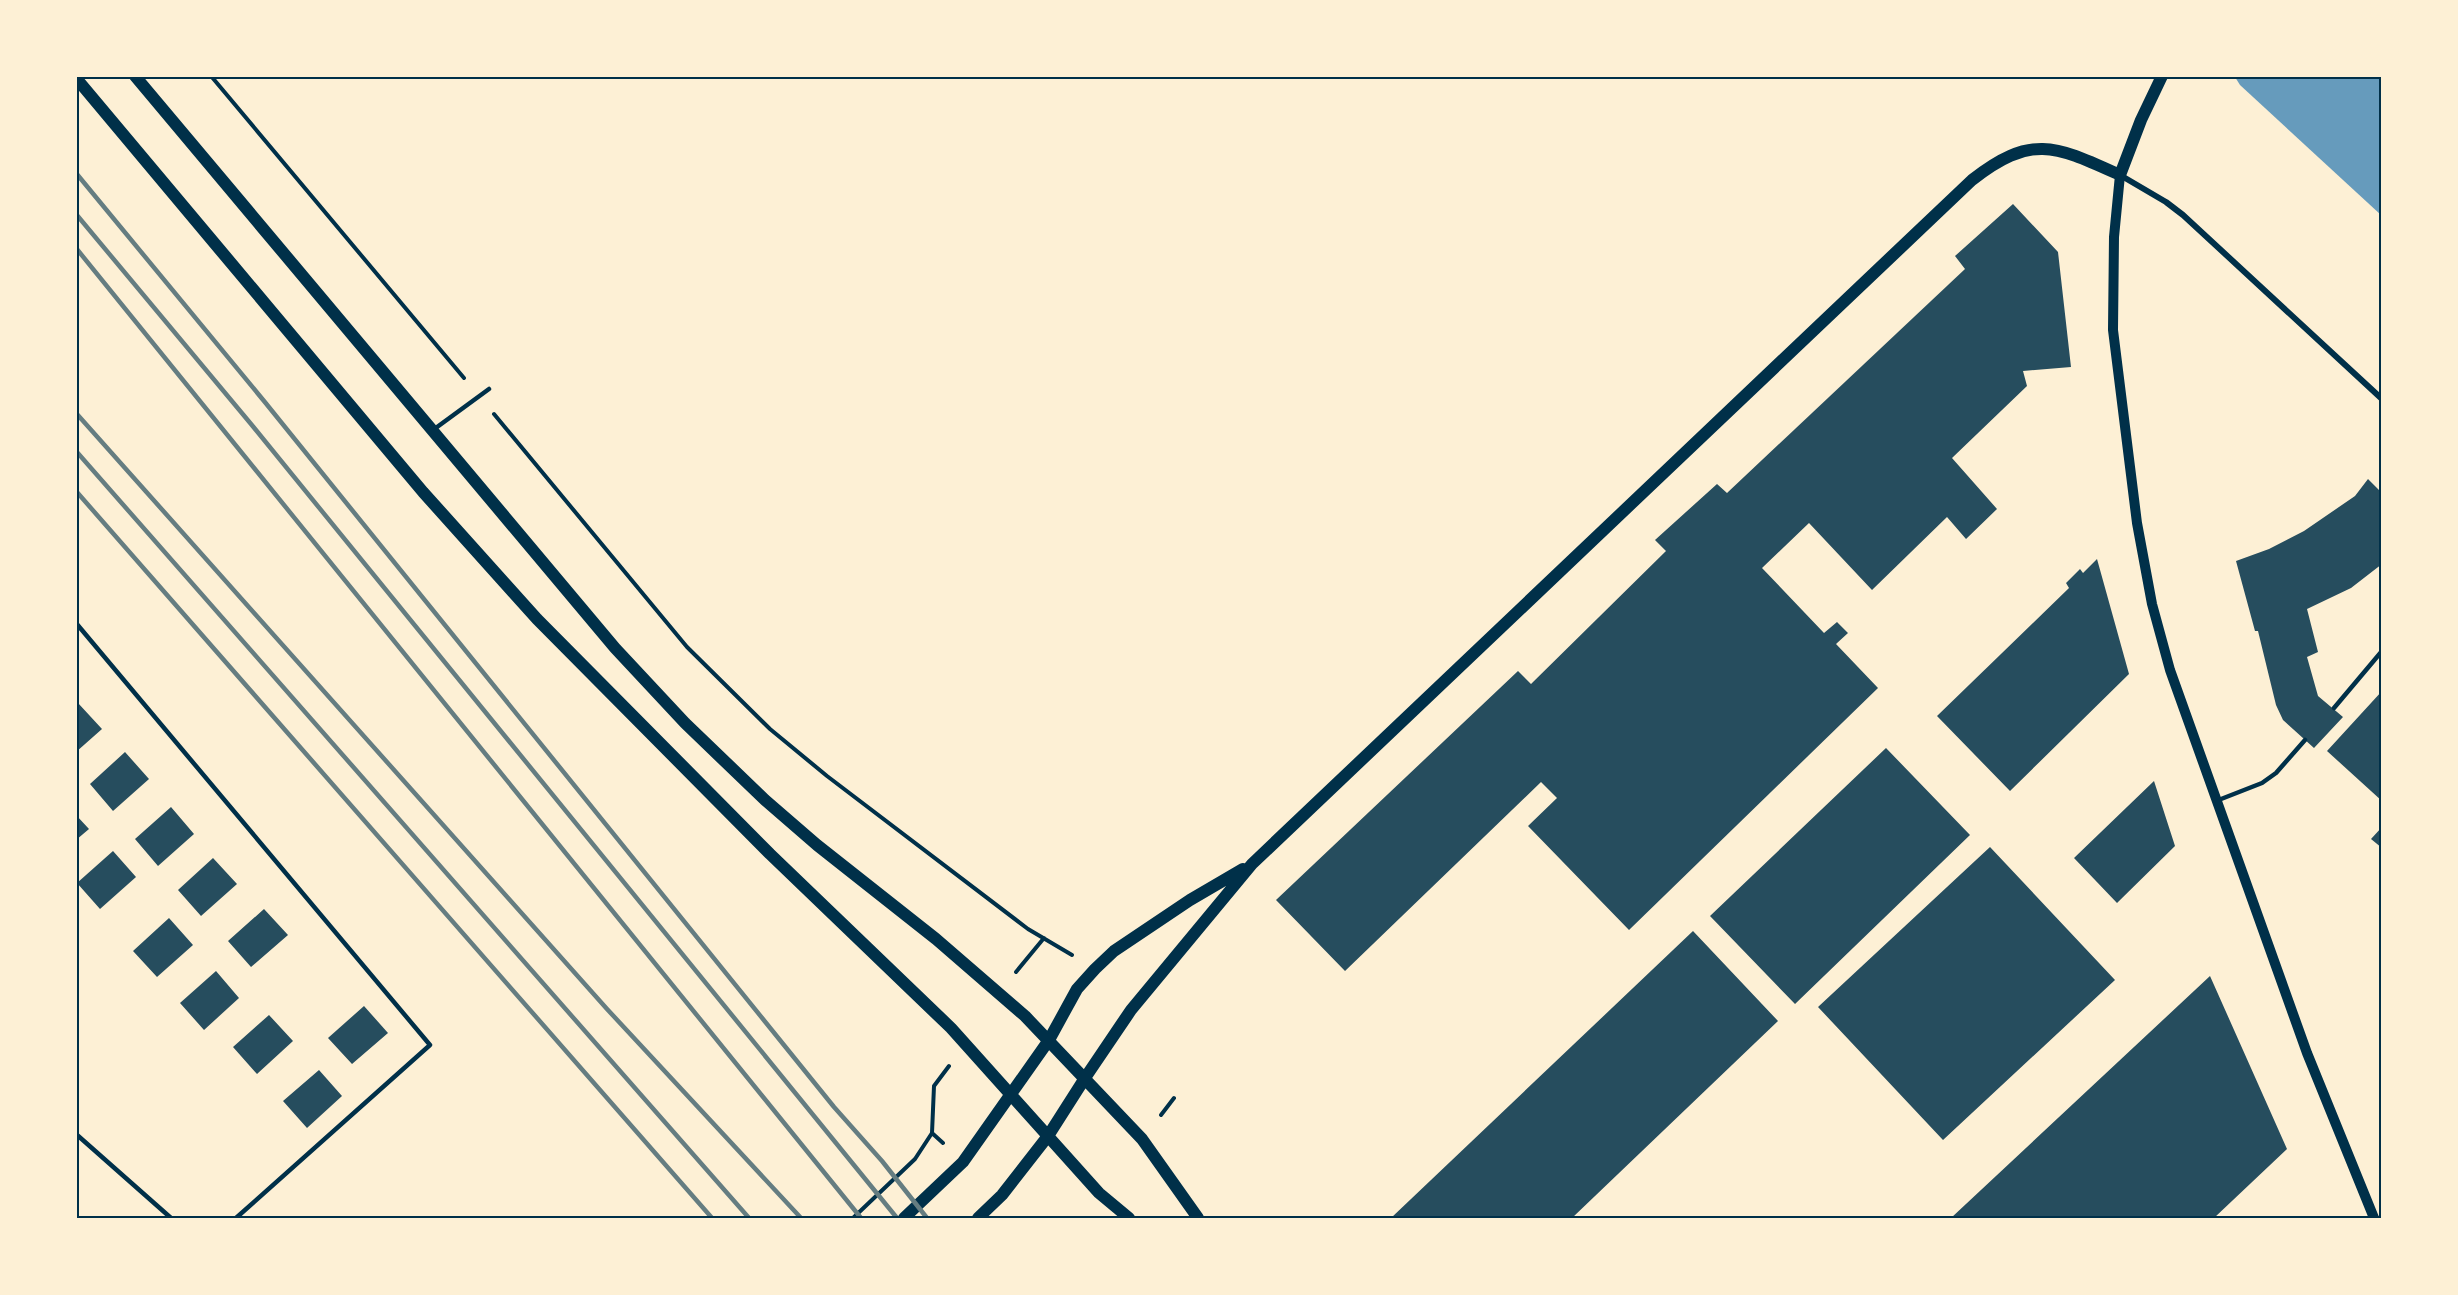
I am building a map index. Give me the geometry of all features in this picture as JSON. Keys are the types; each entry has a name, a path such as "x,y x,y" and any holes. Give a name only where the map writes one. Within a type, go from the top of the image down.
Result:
{"main road":[{"path":"135,76 615,648 722,760 817,845 990,985 1049,1040 1142,1139 1198,1218"},
{"path":"978,1218 1002,1195 1048,1136 1131,1010 1252,864 1978,174 1992,164 2019,151 2046,149 2071,153 2120,175 2141,120 2162,76"},
{"path":"76,78 423,492 537,619 770,854 951,1028 1099,1193 1129,1218"},
{"path":"904,1218 963,1161 1049,1040 1077,989 1095,969 1114,951 1190,900 1252,864"}],"street":[{"path":"2374,1218 2307,1053 2167,661 2152,604 2137,523 2113,330 2114,237 2120,175 2166,202 2183,215 2382,399"}],"lane":[{"path":"433,430 489,389"},
{"path":"76,623 430,1045 236,1218"},
{"path":"2334,708 2382,651"},
{"path":"2216,801 2262,783 2276,773 2305,740"},
{"path":"76,1134 171,1218"}],"path":[{"path":"211,76 610,551 687,647 770,729 827,776 1028,929 1095,969"},
{"path":"932,1133 934,1086"},
{"path":"1161,1115 1174,1098"}],"water":[{"path":"2235,77 2381,77 2381,215 2240,85"}],"building":[{"path":"2013,204 2058,252 2071,367 2023,371 2027,386 1952,458 1997,509 1966,539 1947,517 1872,590 1809,523 1762,568 1824,633 1837,622 1848,633 1836,644 1878,688 1629,930 1528,826 1557,798 1541,782 1345,971 1276,900 1518,671 1531,684 1666,551 1655,540 1717,484 1727,493 1965,269 1955,256"},
{"path":"2368,479 2382,493 2382,564 2351,588 2307,609 2318,652 2307,657 2318,696 2343,717 2314,748 2283,720 2276,705 2258,631 2255,631 2236,561 2269,549 2304,531 2355,496"},
{"path":"2097,559 2129,674 2010,791 1937,716 2069,588 2066,583 2080,569 2083,573"},
{"path":"2382,691 2382,801 2327,751"},
{"path":"78,703 102,729 76,752 76,704"},
{"path":"1886,748 1970,835 1795,1004 1710,916"},
{"path":"125,752 149,779 113,811 90,784"},
{"path":"2154,781 2175,846 2117,903 2074,858"},
{"path":"171,807 194,834 158,866 135,839"},
{"path":"76,815 89,829 76,840"},
{"path":"2382,827 2382,848 2371,839"},
{"path":"1990,847 2115,980 1943,1140 1818,1007"},
{"path":"113,851 136,877 100,909 77,883"},
{"path":"213,858 237,884 201,916 178,890"},
{"path":"264,909 288,935 251,967 228,941"},
{"path":"169,918 193,945 157,977 133,951"},
{"path":"1693,931 1778,1021 1572,1218 1391,1218"},
{"path":"216,971 239,998 204,1030 180,1003"},
{"path":"2210,976 2287,1149 2214,1218 1951,1218"},
{"path":"364,1006 388,1033 352,1064 328,1038"},
{"path":"269,1015 293,1041 257,1074 233,1047"},
{"path":"319,1070 342,1096 307,1128 283,1101"}],"railway":[{"path":"76,173 264,401 834,1107 882,1161 927,1218"},
{"path":"76,214 251,424 897,1218"},
{"path":"76,248 861,1218"},
{"path":"76,413 607,1009 801,1218"},
{"path":"76,451 749,1218"},
{"path":"76,491 712,1218"}]}
